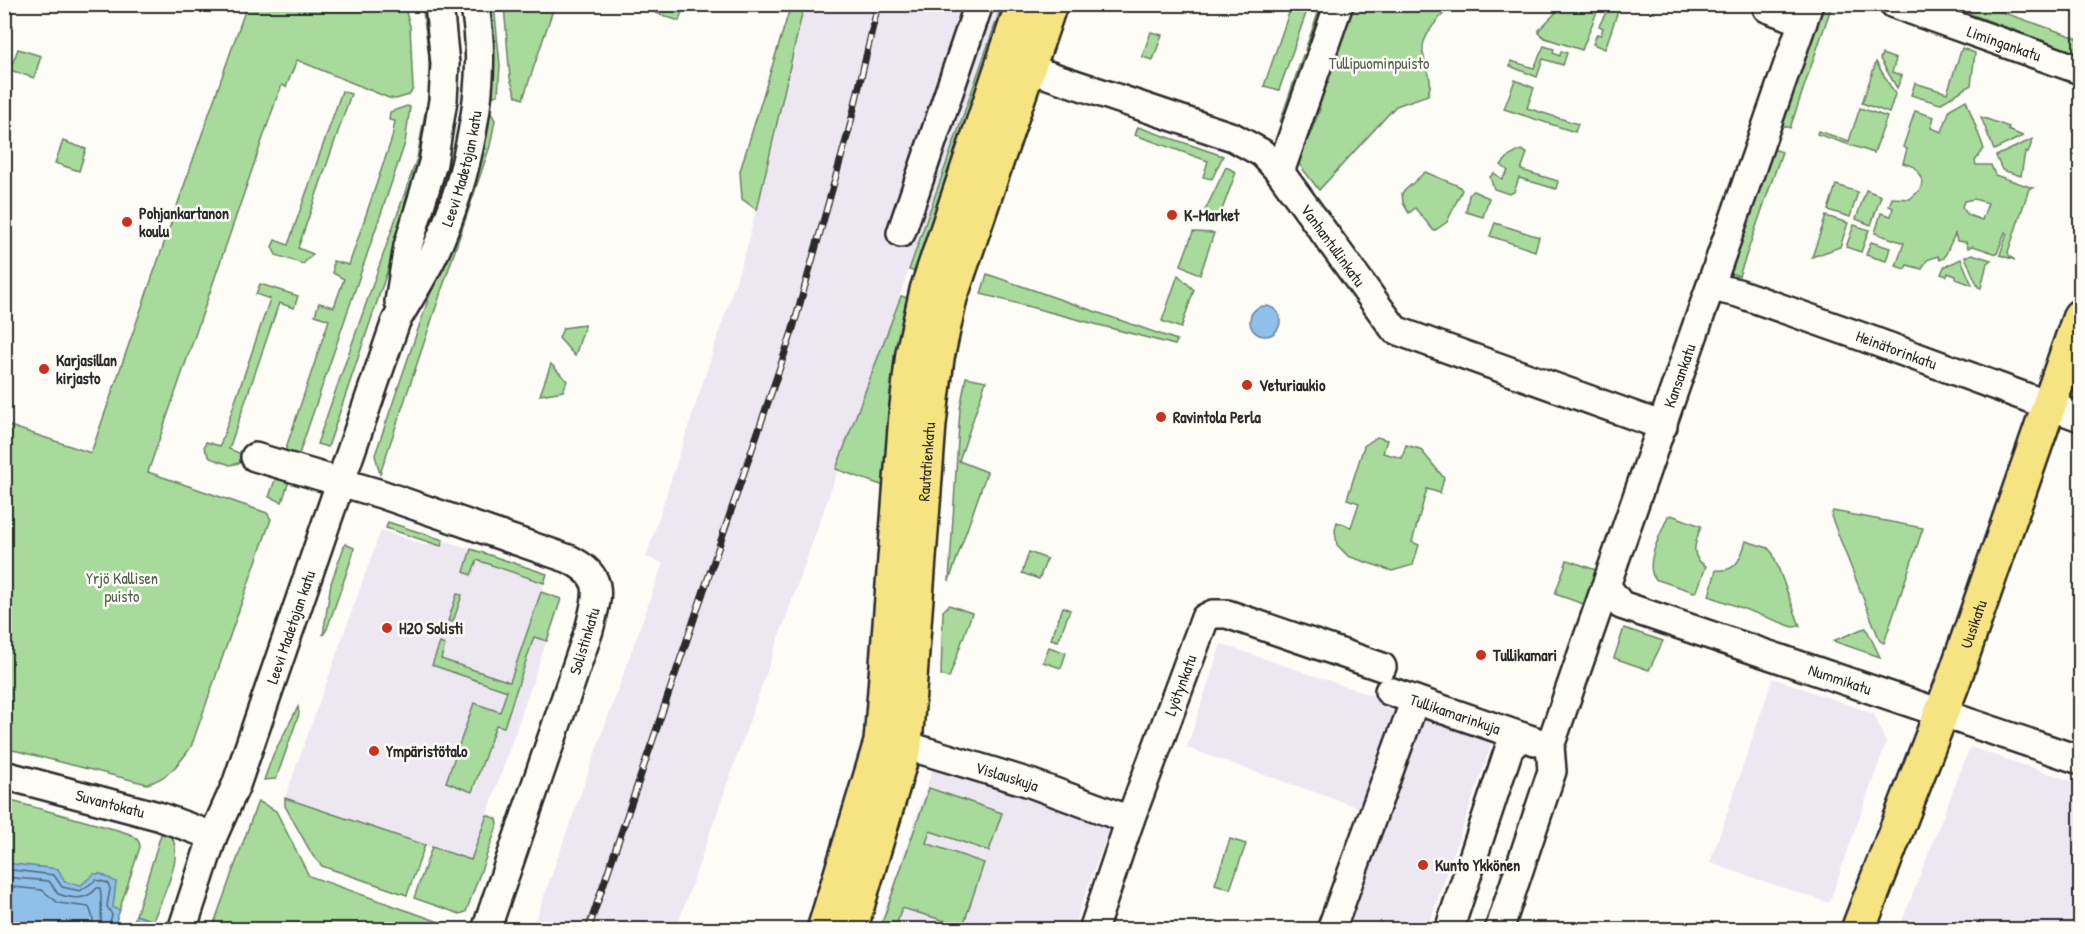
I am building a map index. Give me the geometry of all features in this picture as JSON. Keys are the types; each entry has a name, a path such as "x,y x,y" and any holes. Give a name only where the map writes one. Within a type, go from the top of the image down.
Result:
{"main road":[{"name":"Rautatienkatu","path":"850,930 893,743 937,358 950,297 1016,64 1023,4"},
{"name":"Rautatienkatu","path":"1016,64 1050,4"},
{"name":"Uusikatu","path":"1858,930 1941,713 2080,316"},
{"name":"Rautatienkatu","path":"824,930 893,743"}],"street":[{"name":"Leevi Madetojan katu","path":"182,930 213,836 236,784 396,321 408,246 433,163 443,100 445,64 439,4"},
{"name":"Leevi Madetojan katu","path":"396,321 434,254 452,209 467,149 477,103 480,49 474,4"},
{"path":"901,233 979,4"},
{"path":"1280,172 1340,4"},
{"name":"Limingankatu","path":"1894,4 2080,70"},
{"path":"1767,8 1806,13"},
{"name":"Kansankatu","path":"1499,930 1552,771 1550,746 1806,13"},
{"name":"Vanhantullinkatu","path":"1016,64 1233,137 1262,153 1280,172 1395,330 1663,426"},
{"name":"Heinätorinkatu","path":"1711,287 1738,293 1849,332 2080,417"},
{"name":"Solistinkatu","path":"255,457 569,559 589,570 593,576 597,590 589,630 486,929"},
{"name":"Nummikatu","path":"1607,587 1622,605 2080,760"},
{"name":"Lyötynkatu","path":"1093,930 1130,820 1205,618 1213,614 1227,614 1385,679"},
{"name":"Tullikamarinkuja","path":"1385,679 1415,700 1521,737"},
{"path":"1331,930 1415,700"},
{"path":"1449,930 1509,749 1521,737 1550,746"},
{"name":"Vislauskuja","path":"893,743 1030,783 1130,820"},
{"name":"Suvantokatu","path":"4,775 158,816 213,836"}],"shaded area":[{"path":"804,5 1002,5 676,929 532,930 663,563 646,557 748,244"},
{"path":"381,530 427,546 429,542 441,546 443,540 547,574 541,592 561,599 471,861 285,798"},
{"path":"1221,644 1494,737 1427,930 1328,929 1364,823 1356,820 1360,808 1187,748"},
{"path":"1773,678 1874,714 1886,743 1829,903 1710,863"},
{"path":"1970,747 2080,784 2080,929 1899,929"},
{"path":"934,765 1110,826 1073,929 878,930"}],"green space":[{"path":"643,4 684,5 679,21 642,8"},
{"path":"1292,4 1309,5 1279,90 1264,86"},
{"name":"Yrjö Kallisen puisto","path":"247,5 404,5 410,26 413,89 409,95 396,99 389,98 297,60 286,87 282,85 277,97 148,472 267,513 271,519 191,747 172,770 147,784 5,748 5,443 10,426 91,453"},
{"path":"422,5 431,5 436,86 429,84 429,55"},
{"path":"483,5 494,5 500,65 498,95 486,98"},
{"path":"504,5 554,7 523,99 516,96 510,78"},
{"path":"791,5 804,5 757,210 742,199 740,171"},
{"path":"1002,5 1016,5 924,274 909,270"},
{"path":"1321,5 1332,5 1315,53 1305,50"},
{"name":"Tullipuominpuisto","path":"1349,5 1452,5 1432,27 1423,47 1430,79 1428,95 1396,106 1319,190 1295,159 1304,136 1309,137 1320,109 1314,106"},
{"path":"1563,5 1596,5 1598,9 1582,50 1545,38 1539,33 1539,30"},
{"path":"1610,5 1619,8 1605,49 1593,44 1597,34 1601,35 1603,28 1599,26"},
{"path":"1821,5 1832,5 1790,128 1779,124"},
{"path":"1965,5 1982,5 2080,39 2080,54 1962,11"},
{"path":"1151,32 1162,35 1153,60 1142,57"},
{"path":"1544,46 1554,49 1553,53 1560,56 1561,51 1567,53 1563,65 1543,59 1537,77 1510,66 1511,61 1534,68"},
{"path":"1962,48 1975,53 1971,85 1940,104 1911,95 1915,83 1947,93"},
{"path":"18,49 41,56 34,78 10,70"},
{"path":"1882,54 1896,59 1892,72 1902,76 1897,88 1880,59"},
{"path":"1303,55 1313,59 1284,124 1280,122"},
{"path":"1876,62 1895,94 1889,113 1862,103"},
{"path":"1515,80 1534,88 1527,108 1578,124 1575,132 1504,109"},
{"path":"342,91 351,94 298,248 313,254 303,264 276,255 272,247 275,240 288,245"},
{"path":"1966,100 1984,149 1975,161 1976,165 1991,165 1995,175 2033,188 2029,189 2008,252 2015,260 2000,255 2007,233 2005,232 1997,254 1973,246 1968,248 1966,242 1957,241 1955,234 1944,258 1940,260 1938,256 1927,260 1922,269 1907,265 1905,269 1896,266 1904,243 1875,233 1881,213 1891,216 1893,208 1889,206 1892,198 1910,199 1921,189 1922,180 1915,167 1903,163 1907,149 1903,147 1915,111 1934,117 1931,128 1942,132 1950,109","holes":["1974,199 1988,203 1982,220 1968,215 1962,207 1964,201"]},
{"path":"410,107 405,143 297,460 284,454 329,320 315,315 319,303 334,307 344,279 333,273 333,261 349,265 392,138 395,121 389,120 390,112"},
{"path":"426,107 434,108 414,192 328,447 317,444 417,158"},
{"path":"1860,108 1887,117 1874,153 1817,134 1818,131 1849,141"},
{"path":"484,110 491,113 495,120 490,146 380,474 375,455 468,183"},
{"path":"1981,117 2009,127 2008,130 2023,136 1994,150"},
{"path":"1138,127 1223,156 1212,179 1203,177 1208,161 1135,135"},
{"path":"2033,139 2028,153 2025,152 2021,176 2002,170 1996,156"},
{"path":"63,141 86,149 79,171 55,163"},
{"path":"1770,148 1782,152 1739,276 1728,272"},
{"path":"1521,150 1527,153 1521,170 1558,181 1556,189 1519,178 1514,192 1509,194 1494,189 1490,177 1494,173 1502,179 1508,171 1501,165 1508,157"},
{"path":"1226,167 1236,172 1219,218 1200,221"},
{"path":"1425,172 1459,186 1462,190 1447,222 1434,231 1415,208 1409,213 1403,203 1402,193"},
{"path":"1836,185 1858,192 1850,217 1828,210"},
{"path":"1866,190 1881,196 1871,225 1856,219"},
{"path":"1473,191 1489,198 1483,217 1466,212 1469,195"},
{"path":"1826,216 1848,223 1840,247 1812,257"},
{"path":"1495,223 1539,237 1535,251 1490,236"},
{"path":"1854,225 1869,230 1861,252 1846,247"},
{"path":"1193,232 1214,233 1200,275 1181,265"},
{"path":"1871,242 1890,248 1886,261 1866,255"},
{"path":"1972,254 1991,260 1987,263 1981,288 1978,287 1965,257"},
{"path":"1961,259 1972,285 1948,273 1947,276 1941,274 1944,267"},
{"path":"987,274 1177,340 1175,345 981,294"},
{"path":"1178,275 1194,290 1181,328 1162,321"},
{"path":"260,284 298,296 294,308 279,303 229,449 244,455 239,463 230,465 210,458 204,448 206,442 220,446 270,299 256,294"},
{"path":"901,296 916,300 869,683 884,486 836,469"},
{"path":"585,325 575,356 559,338 563,328"},
{"path":"551,364 567,381 563,391 540,395"},
{"path":"966,377 986,381 959,461 987,472 949,581 960,409"},
{"path":"1377,437 1387,440 1383,453 1402,458 1406,445 1420,449 1444,478 1440,493 1427,489 1412,542 1419,545 1413,565 1392,571 1348,556 1337,545 1335,530 1337,522 1351,527 1359,503 1347,499 1364,446"},
{"path":"277,474 290,478 282,502 269,497"},
{"path":"1833,511 1923,528 1884,643 1880,641 1831,516"},
{"path":"1671,515 1701,526 1695,553 1700,562 1706,566 1697,591 1694,592 1655,579 1652,573 1652,557 1668,516"},
{"path":"388,522 443,540 441,546 386,528"},
{"path":"1746,541 1768,548 1773,554 1800,626 1793,627 1709,596 1716,570 1729,569 1737,563"},
{"path":"345,544 354,548 353,554 323,635 331,583"},
{"path":"471,549 547,574 544,583 477,560 471,575 464,572"},
{"path":"1029,552 1047,559 1039,579 1022,573"},
{"path":"1567,560 1599,571 1589,606 1555,594"},
{"path":"541,592 561,599 547,641 534,637 504,727 496,725 472,792 446,782 474,703 500,712 507,691 432,665 440,643 445,645 441,659 510,682"},
{"path":"457,594 462,595 453,622 448,621"},
{"path":"949,605 972,613 949,678 941,675 943,611"},
{"path":"1063,607 1070,610 1058,641 1051,639"},
{"path":"1624,628 1663,641 1649,670 1614,658"},
{"path":"1866,628 1880,657 1833,641 1862,629"},
{"path":"1049,647 1066,653 1061,668 1043,662"},
{"path":"298,707 299,714 276,779 264,780 273,755"},
{"path":"929,788 1002,813 989,851 930,831 926,843 984,863 963,926 972,929 902,908 895,929 880,929"},
{"path":"285,798 425,845 407,895 322,866 313,856 285,806"},
{"path":"4,799 121,831 136,838 140,847 113,929 5,929"},
{"path":"258,801 276,811 309,876 445,924 451,929 212,929"},
{"path":"487,815 497,819 498,824 466,912 460,914 414,898 432,847 471,860"},
{"path":"163,828 171,836 175,847 175,859 168,885 153,921 136,915"},
{"path":"1230,839 1246,844 1230,889 1215,884"}],"water":[{"path":"1265,306 1276,310 1280,321 1276,332 1265,336 1254,332 1250,321 1254,310"},
{"path":"5,863 58,869 65,882 81,885 94,874 101,874 116,882 113,908 120,910 113,929 5,929"},
{"path":"136,915 153,921 150,929 131,929"}],"railway":[{"path":"588,930 792,332 850,126 878,4"}],"place":[{"name":"K-Market","path":"1172,215"},
{"name":"Pohjankartanon koulu","path":"127,222"},
{"name":"Karjasillan kirjasto","path":"44,369"},
{"name":"Veturiaukio","path":"1247,385"},
{"name":"Ravintola Perla","path":"1161,417"},
{"name":"H2O Solisti","path":"387,628"},
{"name":"Tullikamari","path":"1481,655"},
{"name":"Ympäristötalo","path":"374,751"},
{"name":"Kunto Ykkönen","path":"1423,865"}]}
